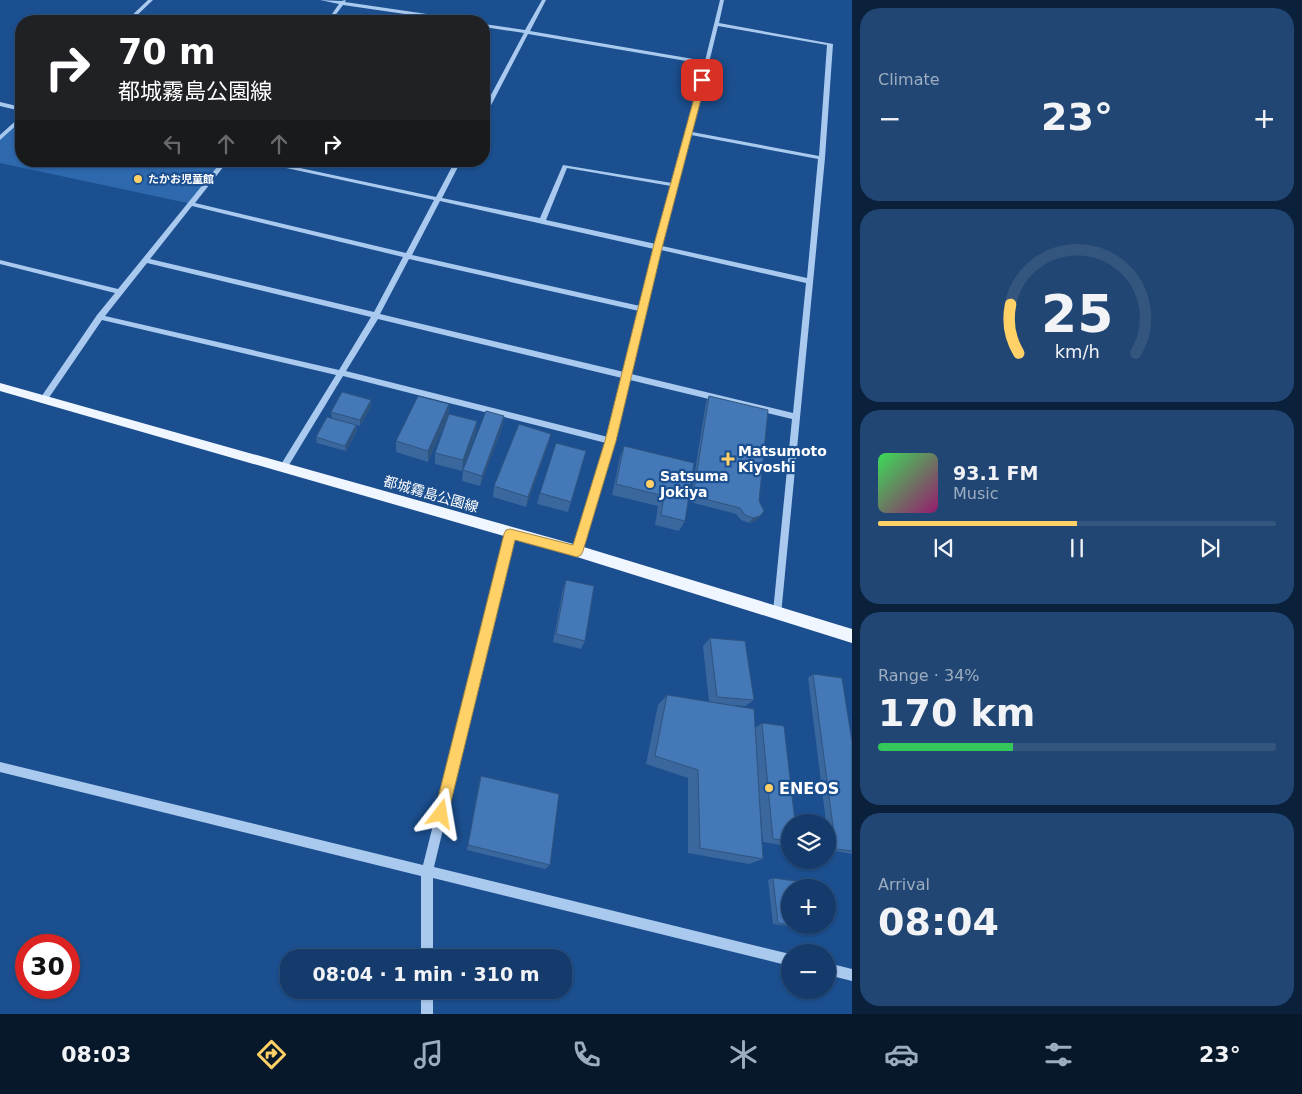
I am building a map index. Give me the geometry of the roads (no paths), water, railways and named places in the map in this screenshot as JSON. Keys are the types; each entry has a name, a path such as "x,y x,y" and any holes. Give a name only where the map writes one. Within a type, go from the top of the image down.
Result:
{"main road":[{"name":"都城霧島公園線","path":"0,387 510,534 577,551 852,636"}],"street":[{"path":"135,15 151,0"},
{"path":"322,0 423,15"},
{"path":"490,102 544,0"},
{"path":"577,551 611,441 658,248 722,0"},
{"path":"333,15 343,2"},
{"path":"716,24 830,44 822,158 778,612"},
{"path":"490,26 707,63"},
{"path":"0,104 15,108"},
{"path":"0,138 15,124"},
{"path":"688,133 822,158"},
{"path":"542,221 565,166 674,185"},
{"path":"43,400 100,316 220,167"},
{"path":"286,167 542,221 809,281"},
{"path":"283,468 376,316 455,167"},
{"path":"192,204 408,256 643,309"},
{"path":"144,260 797,417"},
{"path":"0,262 120,292"},
{"path":"100,316 341,373 611,441"},
{"path":"427,949 427,871 510,534"},
{"path":"0,767 781,958"},
{"path":"836,971 852,976"},
{"path":"427,999 427,1014"}],"place":[{"name":"たかお児童館","path":"138,179"},
{"name":"Matsumoto Kiyoshi","path":"728,459"},
{"name":"Satsuma Jokiya","path":"650,484"},
{"name":"ENEOS","path":"769,788"}]}
